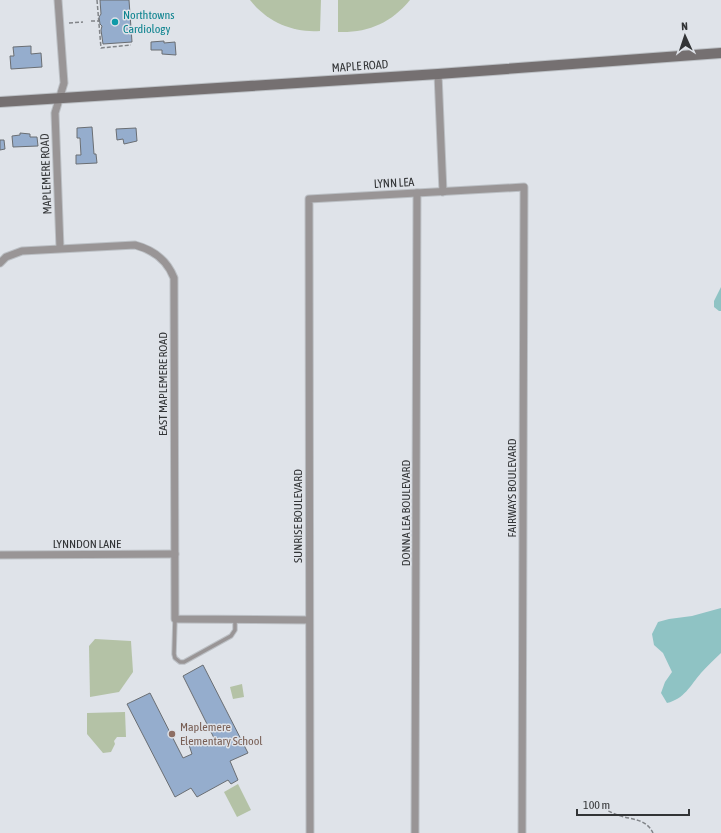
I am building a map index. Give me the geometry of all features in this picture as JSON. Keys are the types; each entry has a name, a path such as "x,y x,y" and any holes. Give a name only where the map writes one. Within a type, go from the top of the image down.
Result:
{"main road":[{"name":"MAPLE ROAD","path":"0,102 438,74 721,52"}],"street":[{"name":"MAPLEMERE ROAD","path":"58,0 64,83 54,113 60,248"},
{"path":"438,74 443,192"},
{"name":"FAIRWAYS BOULEVARD","path":"480,190 524,187 522,833"},
{"name":"LYNN LEA","path":"309,199 480,190"},
{"name":"DONNA LEA BOULEVARD","path":"415,833 417,193"},
{"name":"SUNRISE BOULEVARD","path":"309,199 310,833"},
{"name":"EAST MAPLEMERE ROAD","path":"0,263 10,255 22,251 135,245 143,247 159,256 166,263 174,278 175,619"},
{"name":"LYNNDON LANE","path":"0,555 175,554"},
{"path":"175,619 310,620"}],"lane":[{"path":"175,619 174,658 180,662 184,662 231,636 235,630 235,619"}],"path":[{"path":"97,0 100,48 131,46"},
{"path":"91,21 99,21"},
{"path":"69,23 83,22"},
{"path":"125,42 126,46"},
{"path":"603,808 618,816 640,821 650,826 652,833"}],"green space":[{"path":"250,0 321,0 320,31 290,28 272,20 257,8"},
{"path":"338,0 410,0 395,15 378,25 359,31 338,32"},
{"path":"95,639 131,641 133,672 119,692 90,697 89,646"},
{"path":"242,684 244,697 233,699 230,687"},
{"path":"125,712 126,737 117,737 114,741 115,744 111,752 103,753 87,734 87,713"},
{"path":"238,784 251,810 237,817 224,792"}],"water":[{"path":"721,287 721,311 719,311 714,307 714,301"},
{"path":"721,608 721,653 703,670 682,695 667,703 661,693 665,682 672,672 663,653 654,645 652,634 658,622 692,616"}],"building":[{"name":"Northtowns Cardiology","path":"100,0 129,0 132,42 103,44 101,30 102,26 100,24 99,17 101,14"},
{"path":"164,41 164,43 175,42 176,55 162,54 162,50 151,50 151,42"},
{"path":"31,46 31,54 41,53 42,67 11,69 10,56 14,56 13,47"},
{"path":"92,127 94,154 96,154 97,163 76,164 76,155 81,155 80,138 77,138 77,128"},
{"path":"136,128 137,141 124,144 123,139 117,140 116,129"},
{"path":"20,133 30,134 30,137 37,137 38,146 13,147 12,136 20,135"},
{"path":"0,140 4,140 5,149 0,150"},
{"name":"Maplemere Elementary School","path":"203,665 248,753 230,761 238,780 231,784 228,780 197,797 191,788 175,797 127,704 150,693 183,758 192,754 189,745 199,739 202,740 207,746 216,742 183,676"}],"place":[{"name":"Northtowns Cardiology","path":"115,22"},
{"name":"Maplemere Elementary School","path":"172,734"}]}
